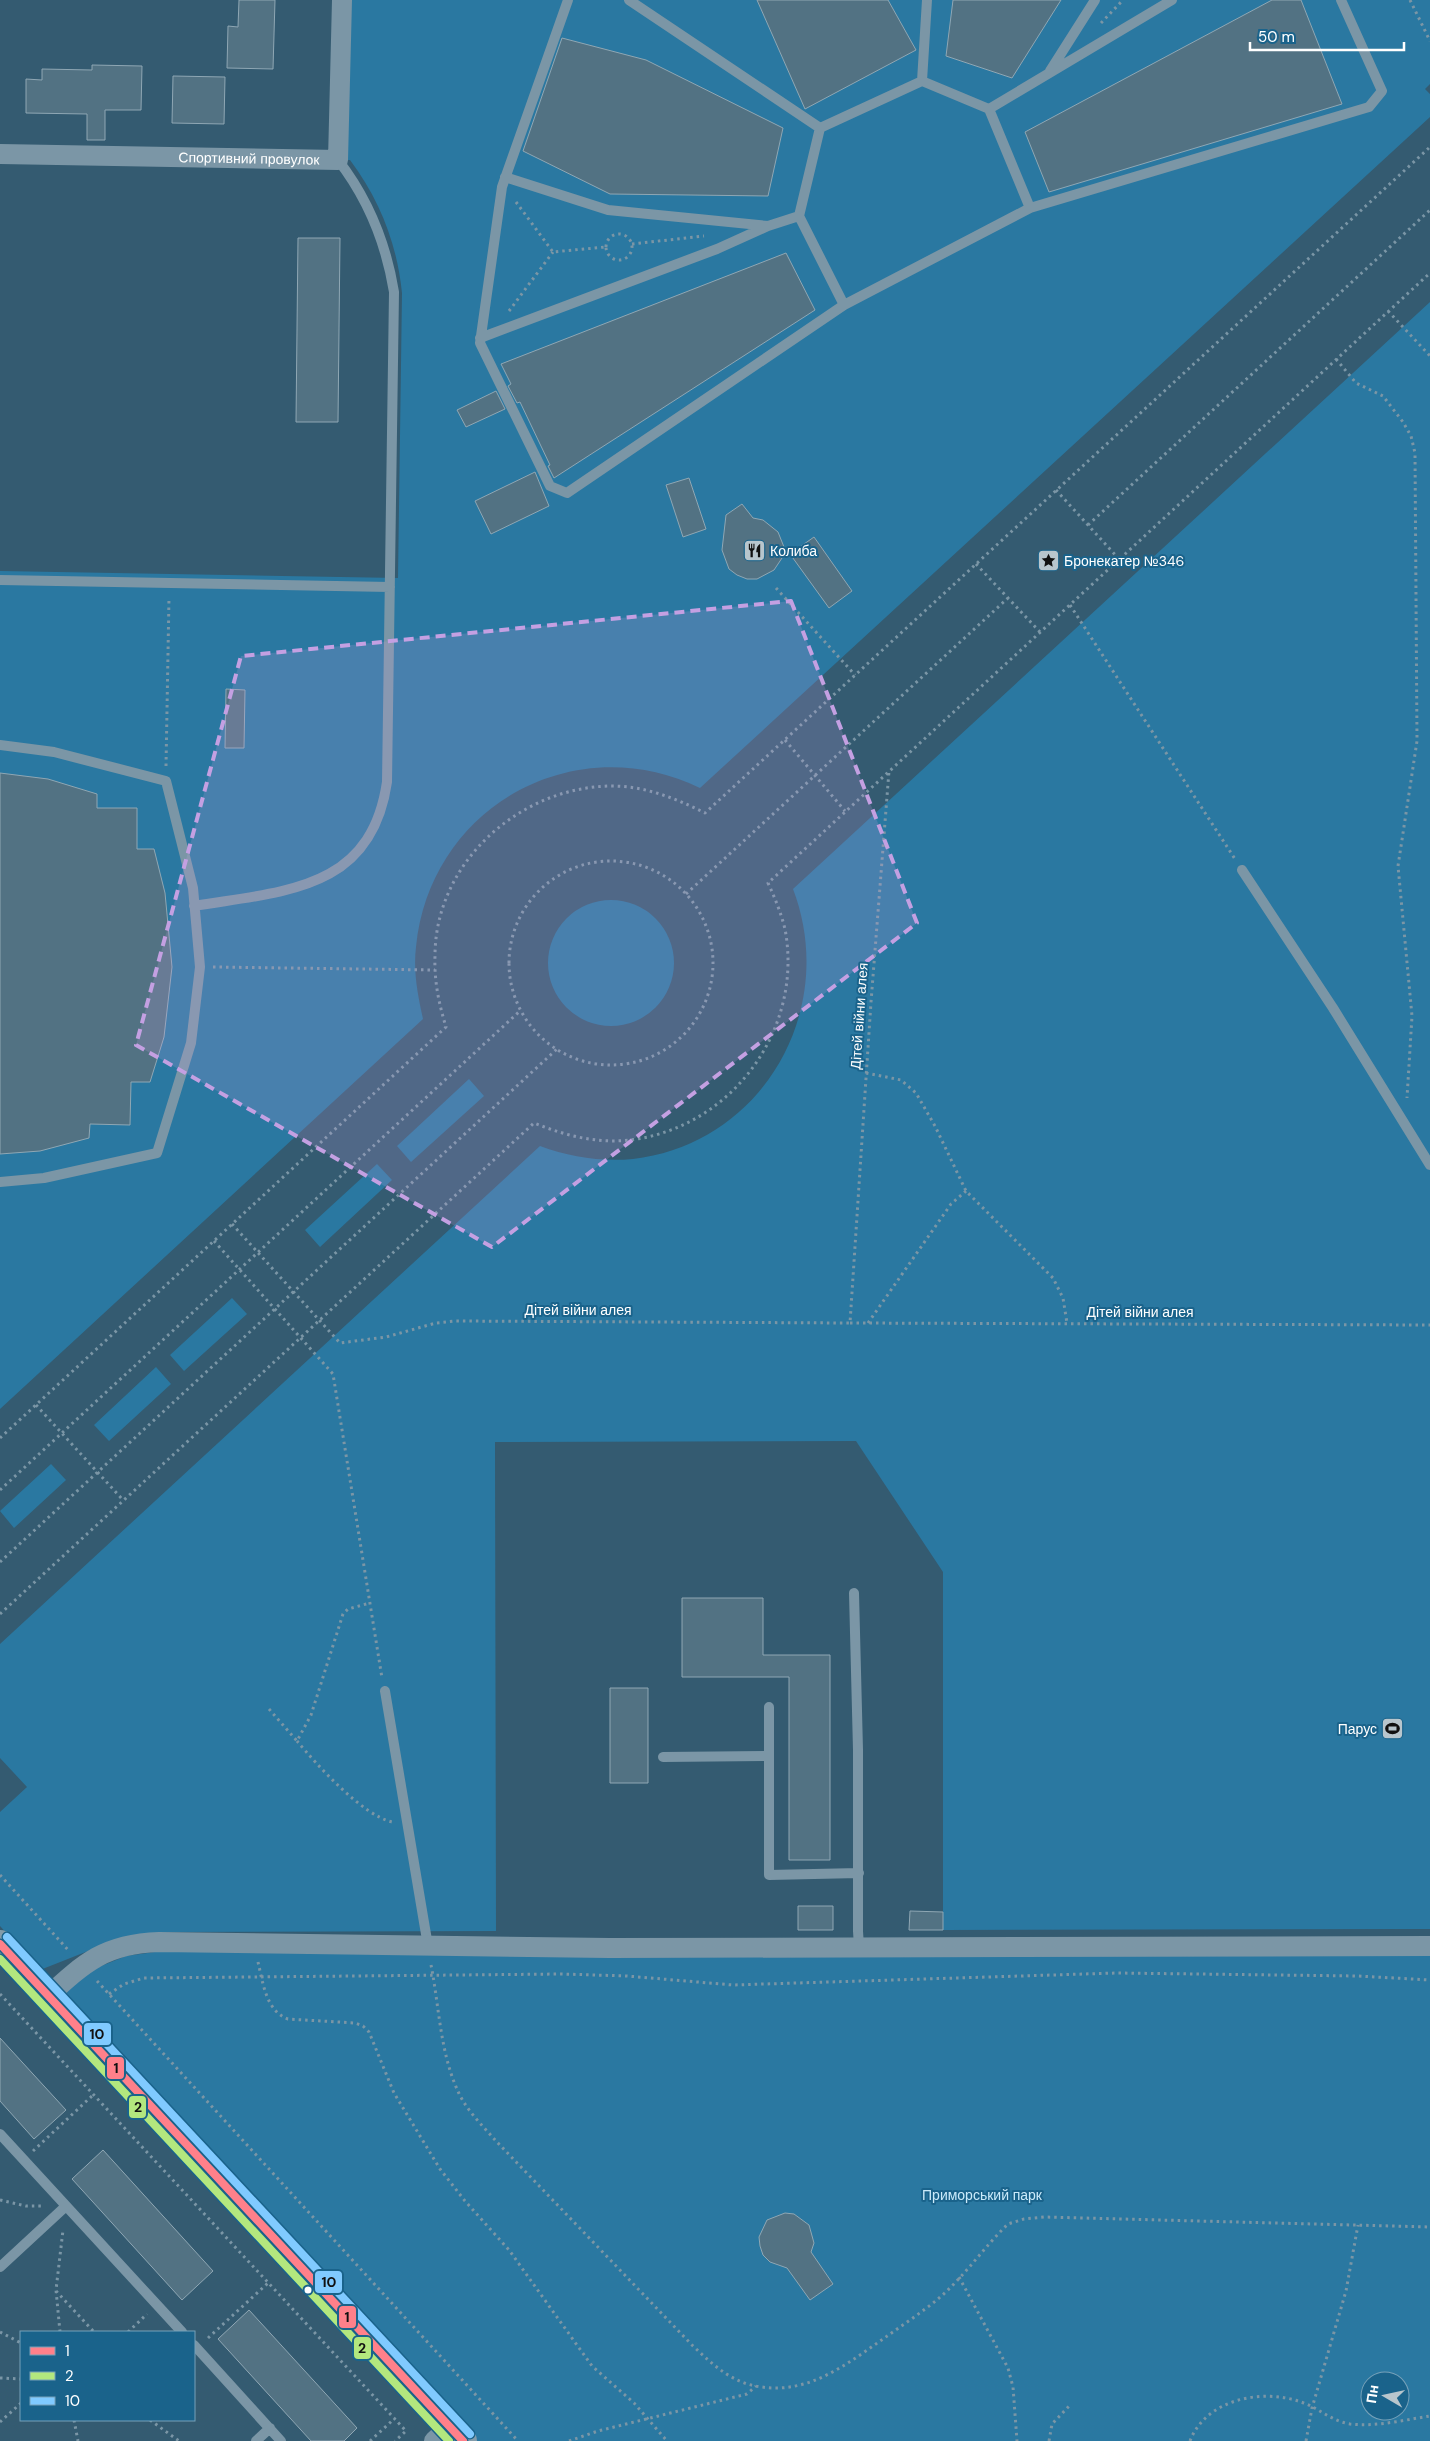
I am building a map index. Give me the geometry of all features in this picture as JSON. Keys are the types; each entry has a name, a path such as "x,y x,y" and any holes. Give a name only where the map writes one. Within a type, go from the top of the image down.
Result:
{"main road":[{"path":"0,1944 448,2436"}],"street":[{"name":"Спортивний провулок","path":"0,154 338,160 342,0"},
{"path":"47,1997 82,1965 116,1948 138,1942 428,1946 1430,1946"}],"lane":[{"path":"568,0 504,180 480,338 480,343 550,486 567,493 844,305 1030,208 1369,107 1382,91 1341,0"},
{"path":"629,0 820,128"},
{"path":"922,81 927,0"},
{"path":"1048,74 1095,0"},
{"path":"989,109 1172,0"},
{"path":"820,128 922,81 989,109 1030,208"},
{"path":"820,128 799,216 844,305"},
{"path":"194,906 293,890 310,885 339,869 363,845 372,830 384,799 386,782 390,587 394,292 386,252 372,213 355,182 338,160"},
{"path":"504,180 608,210 768,226"},
{"path":"480,338 718,249 768,226 799,216"},
{"path":"0,580 390,587"},
{"path":"0,745 54,752 166,781 193,888 200,967 191,1043 158,1154 44,1178 0,1182"},
{"path":"1242,870 1333,1008 1430,1164"},
{"path":"854,1593 859,1947"},
{"path":"385,1691 428,1946"},
{"path":"769,1707 769,1875 859,1873"},
{"path":"663,1757 768,1756"},
{"path":"0,2134 181,2331"},
{"path":"0,2267 66,2206"},
{"path":"195,2347 281,2441"},
{"path":"256,2441 270,2428"}],"path":[{"path":"1098,25 1123,0"},
{"path":"1410,0 1430,41"},
{"path":"0,1438 446,1027 439,1004 435,970 437,930 453,884 465,863 499,826 518,812 540,801 563,793 587,788 612,786 660,793 705,813 1430,147"},
{"path":"504,180 553,252"},
{"path":"1088,525 1430,210"},
{"path":"615,234 624,234 632,244 628,256 621,260 608,256 605,247 608,239 615,234"},
{"path":"632,244 706,236"},
{"path":"491,334 553,252 605,247"},
{"path":"0,1614 534,1123 556,1132 580,1138 605,1141 653,1136 691,1121 719,1104 738,1088 767,1048 777,1026 784,1002 787,978 787,945 778,905 768,883 1430,273"},
{"path":"1388,311 1430,356"},
{"path":"1336,359 1356,383 1383,396 1411,436 1415,453 1417,741 1398,866 1412,1016 1410,1074 1404,1123"},
{"path":"1056,490 1119,559"},
{"path":"976,564 1040,632"},
{"path":"166,781 169,583"},
{"path":"776,588 855,675"},
{"path":"686,894 1008,598"},
{"path":"1070,605 1242,870"},
{"path":"784,740 845,811"},
{"name":"Дітей війни алея","path":"850,1323 866,1074 890,771"},
{"path":"607,861 624,862 658,873 686,894 697,908 705,924 713,959 708,994 702,1010 680,1039 666,1049 633,1063 598,1064 581,1061 557,1049 536,1032 521,1010 512,986 510,968 514,933 530,902 542,888 556,877 589,864 607,861"},
{"path":"200,967 435,970"},
{"path":"0,1490 521,1010"},
{"path":"0,1562 557,1049"},
{"path":"866,1074 901,1080 916,1093 935,1126 966,1191 1053,1278 1063,1298 1067,1323"},
{"path":"868,1324 951,1204 966,1191"},
{"path":"232,1224 319,1320"},
{"path":"214,1241 333,1374 385,1691"},
{"name":"Дітей війни алея","path":"319,1320 340,1343 386,1338 436,1323 455,1321 1430,1325"},
{"path":"36,1405 123,1500"},
{"path":"297,1741 311,1715 343,1614 348,1609 370,1603"},
{"path":"269,1709 338,1785 371,1812 382,1819 408,1822"},
{"path":"0,1875 518,2441"},
{"path":"254,1944 271,2006 280,2016 288,2020 355,2023 363,2026 369,2032 394,2093 440,2169 465,2201 509,2250 592,2366 649,2419 667,2441"},
{"path":"428,1946 449,2067 457,2090 469,2110 496,2141 692,2346 720,2371 741,2382 756,2386 784,2388 803,2385 822,2378 844,2366 931,2304 1008,2224 1024,2219 1044,2217 1430,2227"},
{"path":"109,1994 124,1984 144,1978 580,1974 733,1985 1116,1973 1358,1976 1430,1980"},
{"path":"0,1994 406,2431 395,2441"},
{"path":"24,2160 94,2095"},
{"path":"0,2200 26,2206 66,2206 56,2290 60,2331"},
{"path":"1306,2441 1312,2408 1344,2300 1358,2225"},
{"path":"959,2277 1008,2368 1014,2387 1016,2441"},
{"path":"195,2347 268,2283"},
{"path":"56,2290 93,2331"},
{"path":"129,2331 157,2305"},
{"path":"0,2332 20,2342"},
{"path":"0,2378 20,2379"},
{"path":"568,2441 598,2431 747,2394 756,2386"},
{"path":"1190,2441 1194,2430 1210,2413 1241,2400 1272,2396 1301,2402 1340,2422 1359,2424 1430,2416"},
{"path":"0,2422 20,2404"},
{"path":"1049,2441 1052,2424 1070,2404"},
{"path":"370,2441 394,2419"},
{"path":"74,2421 78,2441"},
{"path":"151,2421 179,2441"}],"highlighted area":[{"path":"791,601 917,923 492,1247 136,1045 241,656"}],"green space":[{"path":"342,0 1430,0 1430,84 1425,89 1430,94 1430,117 700,788 652,772 604,767 558,775 516,792 479,819 449,855 427,897 415,956 416,984 423,1019 0,1409 0,571 398,578 402,293 396,257 378,207 361,175 350,160 338,160"},
{"path":"1430,302 1430,1929 943,1930 943,1572 856,1441 495,1442 496,1931 168,1932 121,1938 40,1970 0,1926 0,1812 27,1787 0,1758 0,1644 540,1146 586,1158 609,1160 633,1159 679,1148 719,1127 753,1099 779,1063 797,1023 806,980 805,934 793,889"},
{"path":"611,900 635,904 656,918 670,939 674,963 670,987 656,1008 635,1022 611,1026 587,1022 566,1008 552,987 548,963 552,939 566,918 587,904"},
{"path":"469,1079 484,1096 411,1162 397,1146"},
{"path":"377,1164 392,1180 320,1247 305,1230"},
{"path":"232,1298 247,1314 184,1371 170,1355"},
{"path":"156,1367 171,1384 109,1441 94,1425"},
{"path":"51,1464 66,1480 14,1528 0,1511"},
{"name":"Приморський парк","path":"1430,1947 1430,2441 471,2441 54,1985 126,1956 169,1950"}],"building":[{"path":"239,0 275,0 273,69 227,68 228,26 238,27"},
{"path":"757,0 888,0 916,50 805,109"},
{"path":"953,0 1061,0 1012,78 946,56"},
{"path":"1272,0 1301,0 1342,104 1049,192 1025,132"},
{"path":"562,38 646,60 783,128 768,196 610,194 523,151"},
{"path":"92,65 142,66 141,110 105,110 105,140 87,140 87,114 26,113 26,79 42,80 42,69 92,70"},
{"path":"173,76 225,77 224,124 172,123"},
{"path":"298,238 340,238 338,422 296,422"},
{"path":"786,253 815,310 554,478 548,466 550,465 520,402 517,403 508,386 511,384 501,364"},
{"path":"496,391 505,409 466,427 457,410"},
{"path":"535,472 549,506 491,534 475,501"},
{"path":"689,478 706,529 683,537 666,485"},
{"path":"742,504 753,518 763,520 778,532 786,552 774,570 757,579 747,579 729,569 722,550 726,515"},
{"path":"814,537 852,591 829,608 790,554"},
{"path":"226,689 245,690 244,748 225,748"},
{"path":"0,773 48,779 97,794 97,808 137,808 137,849 154,849 165,893 172,967 164,1037 150,1082 131,1082 130,1125 90,1124 89,1138 40,1151 0,1154"},
{"path":"682,1598 763,1598 763,1655 830,1655 830,1860 789,1860 789,1677 682,1677"},
{"path":"610,1688 648,1688 648,1783 610,1783"},
{"path":"798,1906 833,1906 833,1930 798,1930"},
{"path":"910,1911 943,1912 943,1930 909,1930"},
{"path":"0,2038 66,2110 34,2139 0,2101"},
{"path":"103,2150 213,2271 182,2300 72,2179"},
{"path":"785,2213 794,2214 809,2225 814,2243 811,2252 833,2284 810,2300 787,2268 770,2262 763,2255 760,2246 759,2237 767,2220"},
{"path":"249,2310 357,2428 344,2441 311,2441 218,2339"}],"transit line":[{"name":"10","path":"7,1937 470,2434"},
{"name":"1","path":"0,1944 463,2441"},
{"name":"2","path":"0,1959 449,2441"}],"place":[{"name":"Колиба","path":"754,551"},
{"name":"Бронекатер №346","path":"1048,561"},
{"name":"Парус","path":"1393,1729"}]}
